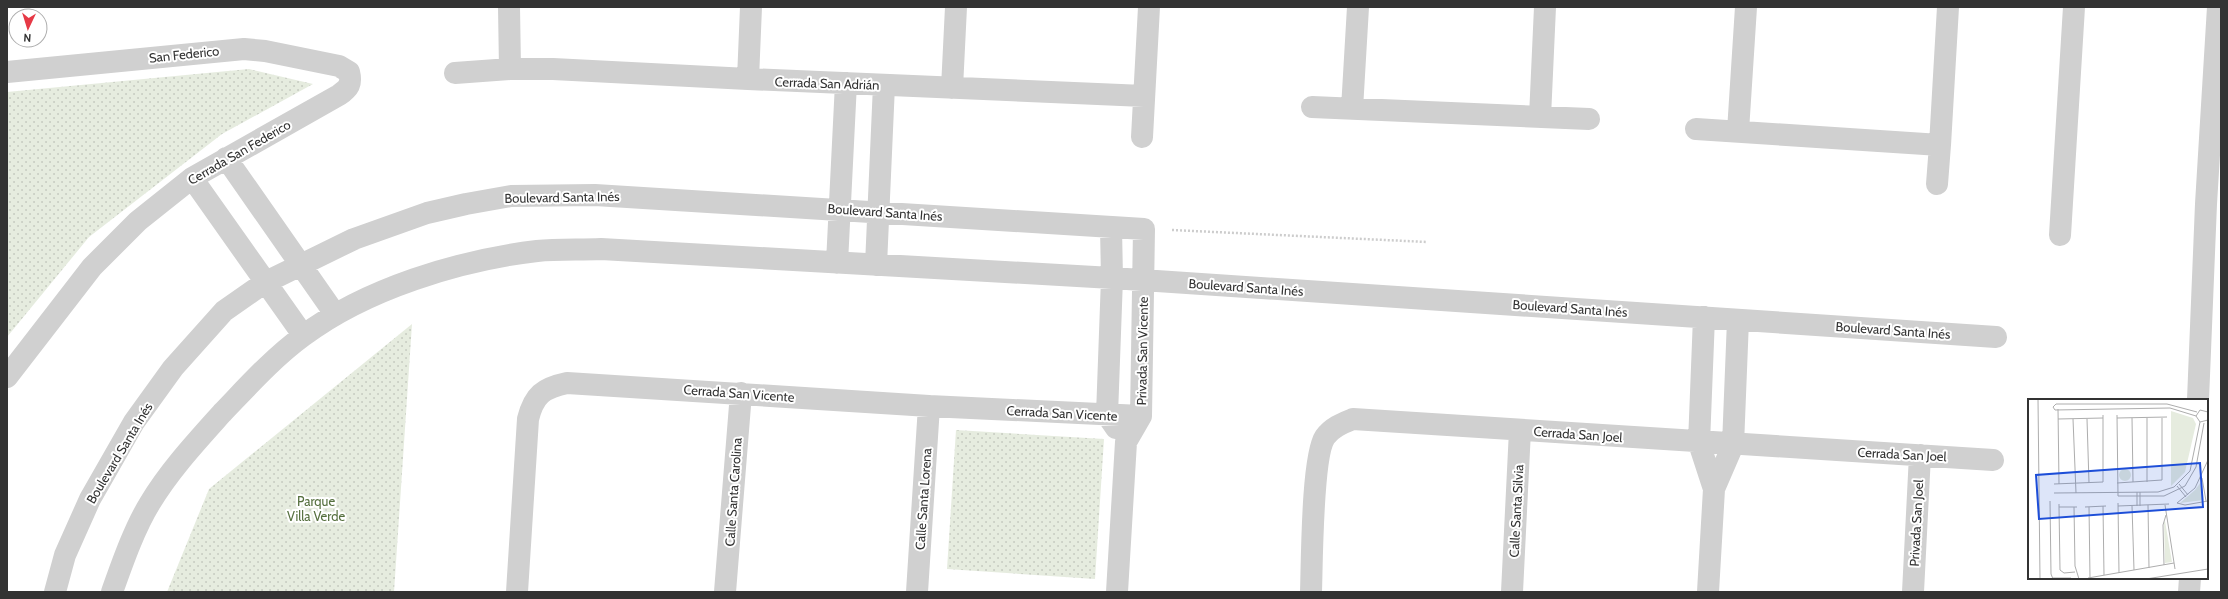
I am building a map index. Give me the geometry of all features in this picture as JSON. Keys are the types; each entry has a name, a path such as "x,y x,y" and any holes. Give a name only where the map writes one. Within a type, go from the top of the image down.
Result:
{"street":[{"path":"509,7 510,68"},
{"path":"748,79 751,7"},
{"path":"952,88 956,7"},
{"path":"1142,136 1149,7"},
{"path":"1352,109 1358,7"},
{"path":"1540,117 1545,7"},
{"path":"1738,131 1746,7"},
{"path":"1937,184 1948,7"},
{"path":"2060,235 2074,7"},
{"path":"2198,399 2206,204 2218,7"},
{"name":"San Federico","path":"7,72 244,49 265,51 339,66 349,72 351,81"},
{"name":"Cerrada San Adrián","path":"455,73 510,68 1144,96"},
{"name":"Cerrada San Federico","path":"7,376 92,267 138,221 192,178 339,95 348,88 351,81"},
{"path":"837,263 846,83"},
{"path":"876,265 884,85"},
{"path":"1312,107 1589,119"},
{"path":"1696,129 1940,145"},
{"path":"226,158 335,314"},
{"path":"192,178 264,283 303,335"},
{"name":"Boulevard Santa Inés","path":"55,592 65,555 90,499 134,422 173,368 224,311 264,283 354,239 427,213 511,196 595,195 1144,229"},
{"path":"1111,228 1112,278 1107,415 1126,442"},
{"path":"1143,280 1144,229"},
{"name":"Boulevard Santa Inés","path":"112,592 121,566 149,504 188,451 264,368 303,335 335,314 369,296 448,269 537,251 601,249 1112,278 1996,337"},
{"name":"Privada San Vicente","path":"1116,592 1126,442 1141,416 1143,280"},
{"path":"1704,317 1699,443 1714,489"},
{"path":"1708,592 1714,489 1733,445 1738,320"},
{"name":"Cerrada San Vicente","path":"517,592 528,419 532,404 541,393 554,386 567,382 929,406 1141,416"},
{"name":"Calle Santa Carolina","path":"725,592 741,393"},
{"name":"Calle Santa Lorena","path":"917,592 929,406"},
{"name":"Cerrada San Joel","path":"1310,592 1318,461 1325,437 1338,424 1353,419 1699,443 1993,460"},
{"name":"Calle Santa Silvia","path":"1512,592 1520,430"},
{"name":"Privada San Joel","path":"1913,592 1920,455"},
{"path":"2189,592 2190,579"}],"path":[{"path":"1144,229 1427,242"}],"green space":[{"path":"249,69 313,84 222,134 89,237 7,337 7,92"},
{"name":"Parque Villa Verde","path":"412,324 394,592 167,592 209,489"},
{"path":"956,430 1104,439 1095,579 947,569"}]}
